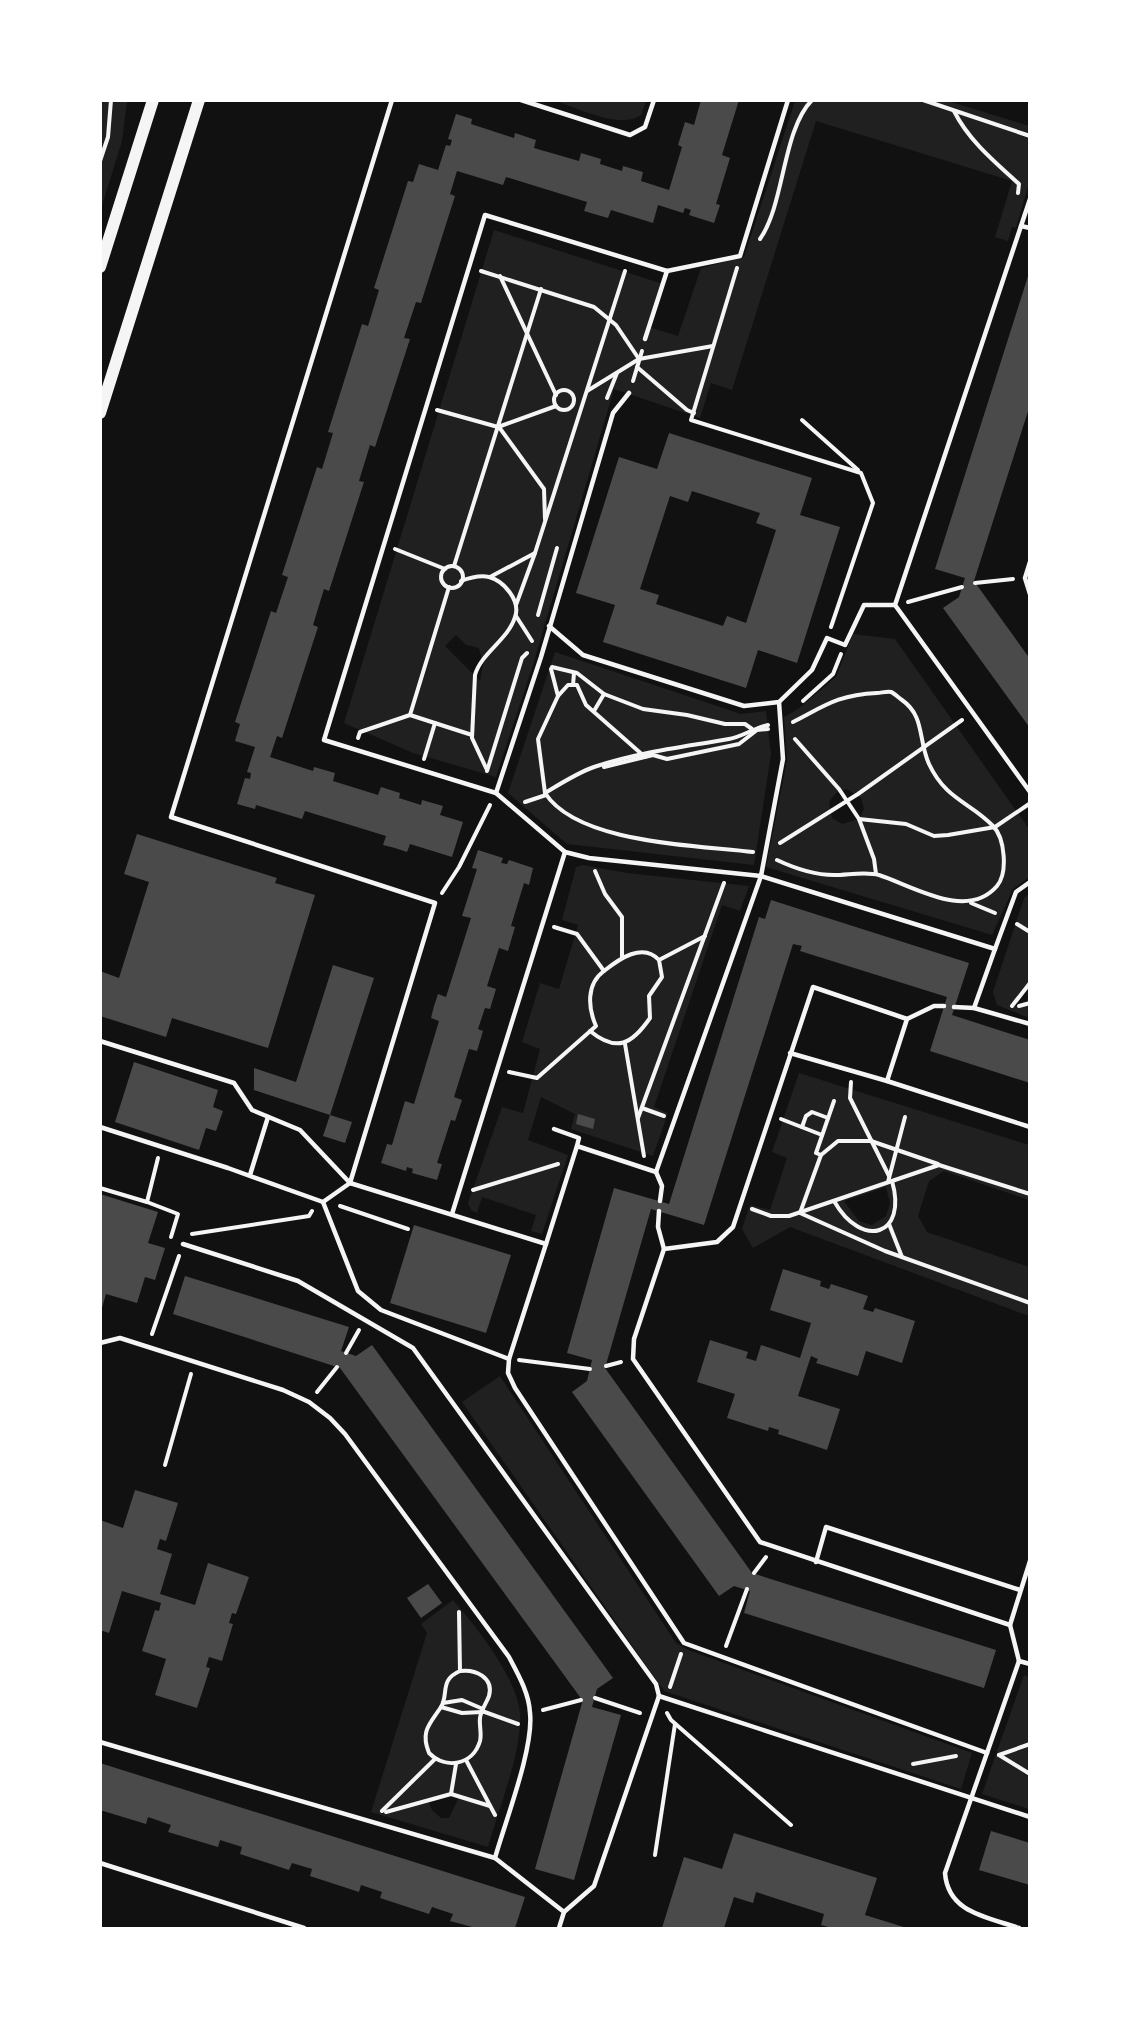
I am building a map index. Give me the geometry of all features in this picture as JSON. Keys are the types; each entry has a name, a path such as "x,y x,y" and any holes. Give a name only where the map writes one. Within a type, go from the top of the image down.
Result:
{"main road":[{"path":"100,267 153,100"},
{"path":"100,413 199,100"}],"lane":[{"path":"323,1201 350,1183 435,903 171,818 392,100"},
{"path":"521,100 630,135 645,127 654,100"},
{"path":"788,100 741,253 667,271 484,215 324,741 496,793 565,852 589,858 761,876 995,949"},
{"path":"896,605 1029,199"},
{"path":"1021,226 1029,228"},
{"path":"645,339 667,271"},
{"path":"496,793 613,413 629,393"},
{"path":"1029,562 1025,578 1029,594"},
{"path":"549,626 583,655 744,706 779,702 812,670 827,638 845,645 864,605 896,605"},
{"path":"896,605 1029,792"},
{"path":"660,1201 662,1186 656,1172 761,876 783,759 779,702"},
{"path":"452,1214 565,852"},
{"path":"974,1008 1005,917 1016,892 1029,882"},
{"path":"664,1249 717,1242 733,1227 813,987 908,1019"},
{"path":"886,1081 908,1019 934,1006 944,1006"},
{"path":"954,1007 974,1008 1029,1024"},
{"path":"100,1041 234,1083 252,1110 300,1130 350,1183 546,1244"},
{"path":"790,1053 1029,1127"},
{"path":"250,1175 268,1116"},
{"path":"100,1127 323,1201 358,1291 381,1310 509,1359"},
{"path":"554,1129 579,1138 509,1359 508,1373 515,1388 684,1643 987,1752"},
{"path":"577,1146 656,1172"},
{"path":"658,1211 658,1227 664,1249 634,1339 633,1359 751,1532 760,1542 772,1548 1010,1625"},
{"path":"183,1244 298,1281 402,1339 423,1359 656,1684 659,1696 594,1886 564,1912 559,1929"},
{"path":"100,1343 120,1338 283,1390 309,1402 330,1418 345,1434 509,1657 523,1685 531,1713 530,1738 495,1858"},
{"path":"816,1562 826,1527 1020,1590"},
{"path":"1019,1929 967,1910 946,1888 945,1873 1019,1661 1010,1625 1029,1562"},
{"path":"1019,1661 1029,1664"},
{"path":"659,1696 1029,1817"},
{"path":"100,1742 495,1858 564,1912"},
{"path":"100,1863 304,1929"}],"path":[{"path":"100,161 108,137 111,100"},
{"path":"812,100 805,108 797,126 762,237 741,253 691,420 861,473"},
{"path":"923,100 1029,136"},
{"path":"954,111 962,127 984,153 1019,184 1016,201"},
{"path":"488,774 472,735 477,667 507,633 516,616 516,605 535,553 628,260"},
{"path":"483,272 594,306 609,319 639,359"},
{"path":"500,276 556,395 556,406"},
{"path":"454,566 541,289"},
{"path":"629,393 645,339"},
{"path":"586,392 639,359 714,346"},
{"path":"637,367 687,410 694,413"},
{"path":"498,427 556,406 565,410 574,402 569,391 562,390 556,395"},
{"path":"574,402 582,405"},
{"path":"454,413 498,427 544,489 545,521"},
{"path":"802,420 861,473 873,503 827,638"},
{"path":"398,550 445,568 454,566 461,571 461,581"},
{"path":"449,587 472,578 489,578 535,553"},
{"path":"445,568 441,578 449,587"},
{"path":"489,578 508,589 516,605"},
{"path":"975,583 1025,578"},
{"path":"410,715 449,587"},
{"path":"896,605 962,587"},
{"path":"546,662 551,667 558,696"},
{"path":"551,667 574,672 604,694 656,713 687,715 725,724 745,724 753,729"},
{"path":"573,685 574,672"},
{"path":"644,756 586,705 577,685 568,685 558,696 538,739 545,794 549,800 576,818 613,834 642,841 764,854 792,867 830,875 876,874 939,898 968,902 1005,917"},
{"path":"780,725 794,722 823,705 856,693 891,692 914,708 923,748 937,778 952,795 994,827 1004,856 1000,881 986,896 968,902"},
{"path":"594,711 604,694"},
{"path":"360,732 410,715 472,735"},
{"path":"425,757 435,723"},
{"path":"764,854 846,802 956,724"},
{"path":"644,756 665,748 697,746 704,742 732,739 768,725 785,725 839,789 859,819 872,853 876,874"},
{"path":"513,807 545,794 592,768 644,756 653,755 667,759 739,744 757,730 768,730 768,725"},
{"path":"435,903 459,867 496,793"},
{"path":"859,819 906,824 934,836 994,827 1029,804"},
{"path":"589,858 605,894 622,917 622,958"},
{"path":"638,1118 727,874"},
{"path":"542,924 578,934 604,971"},
{"path":"1022,928 1029,937"},
{"path":"659,960 706,936"},
{"path":"497,1070 537,1078 596,1026 590,1012 592,987 598,976 622,958 636,953 648,953 659,960 662,977 649,996 650,1018 625,1044"},
{"path":"1010,1009 1029,983"},
{"path":"590,1031 608,1042 625,1044"},
{"path":"625,1044 646,1168"},
{"path":"834,1201 851,1224 860,1229 873,1232 889,1224 894,1215 896,1199 890,1180 850,1098 849,1089"},
{"path":"821,1155 816,1153 834,1101"},
{"path":"642,1108 667,1117"},
{"path":"802,1127 806,1116 812,1112 828,1118"},
{"path":"890,1180 905,1117"},
{"path":"782,1119 822,1135"},
{"path":"800,1213 821,1155 838,1141 871,1141 989,1184 1029,1194"},
{"path":"147,1202 161,1146"},
{"path":"459,1194 573,1159"},
{"path":"740,1205 771,1216 800,1213 890,1180 939,1165"},
{"path":"100,1188 147,1202 178,1215 171,1239 183,1244"},
{"path":"148,1347 183,1244 194,1232 309,1216 323,1201 408,1229"},
{"path":"800,1213 902,1257 1028,1302 1029,1297"},
{"path":"889,1224 902,1257"},
{"path":"346,1353 366,1319"},
{"path":"509,1359 590,1369"},
{"path":"165,1465 195,1362"},
{"path":"309,1402 337,1367"},
{"path":"754,1573 772,1548"},
{"path":"722,1655 747,1589"},
{"path":"459,1605 460,1671"},
{"path":"666,1699 684,1643"},
{"path":"460,1671 474,1672 486,1679 489,1694 482,1711 479,1744 475,1752 456,1764 435,1759 425,1745 425,1730 442,1705 447,1682 460,1671"},
{"path":"659,1696 675,1724 791,1825"},
{"path":"595,1698 652,1717"},
{"path":"442,1705 462,1700 482,1711 520,1725"},
{"path":"531,1713 581,1700"},
{"path":"442,1705 462,1713 482,1711"},
{"path":"655,1855 675,1724"},
{"path":"987,1752 994,1756 1029,1744"},
{"path":"883,1770 954,1757 971,1747"},
{"path":"999,1755 1029,1774"},
{"path":"435,1759 380,1814 451,1794 489,1806"},
{"path":"465,1760 496,1818"},
{"path":"451,1794 456,1764"}],"shaded area":[{"path":"101,101 127,101 122,141 101,209"},
{"path":"555,101 646,101 641,115 622,120 599,116"},
{"path":"795,101 948,101 1029,126 1029,183 1016,228 1012,227 1008,241 995,237 1012,181 816,121 732,390 711,383 700,418 614,389 533,665 496,777 413,753 344,723 494,230 663,284 649,327 678,336 701,268 744,257","holes":["456,635 466,645 479,648 483,664 480,681 445,646"]},
{"path":"853,634 895,639 1029,829 1029,877 1013,889 992,935 766,867 787,760 784,717 798,709 836,677","holes":["847,789 861,798 864,809 859,819 842,824 832,818 829,802 836,793"]},
{"path":"555,652 741,714 766,711 771,754 754,865 567,844 508,793"},
{"path":"583,865 627,873 749,886 740,911 722,905 654,1107 668,1113 653,1156 571,1129 575,1114 541,1097 528,1140 568,1155 542,1234 531,1231 536,1215 482,1197 477,1213 471,1210 468,1203 502,1107 523,1113 540,1049 522,1042 540,983 559,989 578,925 562,920 576,867"},
{"path":"1029,894 1029,982 1012,1007 1029,1003 1029,1018 997,1005 993,992 1024,898"},
{"path":"799,1073 1029,1145 1029,1200 944,1171 929,1181 918,1216 927,1232 1029,1267 1029,1316 790,1227 753,1248 742,1229 750,1205 770,1210 787,1158 772,1152","holes":["886,1187 890,1203 886,1216 872,1225 859,1221 844,1201"]},
{"path":"500,1376 676,1643 688,1650 972,1753 961,1789 664,1691 462,1402"},
{"path":"453,1600 494,1653 512,1684 517,1699 520,1713 518,1744 488,1847 371,1812 427,1633 421,1624","holes":["450,1794 459,1797 449,1818 441,1818 432,1810 428,1800"]},
{"path":"1024,1675 1029,1677 1029,1809 982,1794"}],"building":[{"path":"701,100 739,100 722,155 730,158 716,204 720,205 714,223 689,215 691,210 685,208 683,213 658,205 653,223 611,210 608,218 584,211 587,202 506,177 503,185 457,171 450,194 455,196 421,303 416,302 404,338 410,339 375,447 370,445 359,481 364,482 329,591 324,589 313,625 318,627 282,738 277,736 270,757 313,771 314,767 335,773 333,781 378,795 381,787 400,793 399,798 421,805 422,800 443,806 440,815 463,822 452,857 410,844 407,852 383,845 386,836 305,811 302,819 256,805 255,809 237,804 245,778 250,779 251,773 247,772 255,747 235,741 240,724 235,722 271,611 276,613 288,577 282,575 317,467 322,469 333,433 328,432 362,324 368,326 379,290 374,288 408,181 413,182 419,164 438,170 446,145 450,146 452,140 448,139 456,114 472,119 471,124 514,138 515,133 536,140 534,148 579,161 581,153 601,159 600,164 622,171 623,166 643,172 641,181 669,190 682,147 678,145 685,122 694,125"},
{"path":"1029,273 1030,405 974,581 1030,659 1030,728 943,608 959,597 965,578 935,569"},
{"path":"669,433 812,478 800,515 840,527 797,663 758,650 746,688 603,642 615,605 576,593 619,457 657,469","holes":["692,491 760,513 756,523 776,530 746,623 727,616 723,626 656,604 659,595 640,589 670,496 688,502"]},
{"path":"137,834 277,878 275,883 315,895 268,1048 172,1018 166,1037 100,1016 100,971 119,978 149,882 124,874"},
{"path":"478,850 503,858 501,863 507,864 509,860 533,868 529,885 524,883 511,926 515,927 508,951 499,948 487,986 496,989 490,1009 485,1008 478,1029 483,1031 477,1051 469,1049 454,1097 462,1100 455,1121 451,1120 437,1163 442,1164 437,1180 412,1173 413,1169 407,1167 406,1171 381,1163 387,1144 392,1145 405,1101 414,1104 439,1021 431,1018 434,1006 438,994 446,997 471,918 462,916 477,869 472,868"},
{"path":"771,900 969,963 952,1015 1030,1040 1030,1083 930,1051 947,997 800,951 802,946 793,944 704,1225 651,1209 605,1368 752,1573 996,1650 984,1688 744,1613 750,1591 734,1586 719,1596 572,1392 587,1381 592,1360 567,1353 614,1188 669,1204 759,917 765,919"},
{"path":"333,965 374,978 330,1115 254,1090 254,1068 296,1082"},
{"path":"134,1062 218,1090 213,1107 223,1111 216,1131 206,1128 199,1150 115,1122"},
{"path":"578,1114 595,1119 593,1129 576,1124"},
{"path":"330,1115 352,1122 345,1143 323,1136"},
{"path":"100,1194 158,1212 148,1243 165,1248 155,1280 145,1277 137,1303 106,1294 101,1311"},
{"path":"414,1225 511,1255 486,1333 390,1303"},
{"path":"783,1269 821,1281 820,1286 829,1289 831,1284 868,1296 863,1309 873,1312 875,1308 915,1321 902,1363 866,1351 858,1376 816,1363 818,1359 811,1356 798,1396 840,1409 827,1450 778,1434 779,1430 769,1427 768,1431 727,1418 735,1394 697,1382 710,1340 748,1352 746,1358 756,1361 761,1345 800,1358 811,1323 770,1310"},
{"path":"185,1276 349,1327 341,1351 356,1356 372,1345 613,1678 597,1689 592,1707 621,1715 574,1880 535,1869 582,1703 580,1697 340,1368 173,1314"},
{"path":"135,1490 178,1503 166,1541 160,1539 157,1549 172,1554 160,1594 195,1605 208,1563 249,1577 236,1614 232,1613 229,1623 233,1624 222,1661 209,1657 206,1667 210,1668 197,1708 155,1695 166,1659 142,1651 155,1610 159,1611 161,1603 122,1591 109,1633 100,1630 100,1520 123,1528"},
{"path":"428,1584 442,1603 421,1618 407,1598"},
{"path":"100,1763 525,1897 515,1928 476,1928 450,1921 453,1914 432,1907 429,1914 380,1898 382,1892 361,1885 359,1892 310,1876 312,1869 292,1863 289,1870 240,1854 242,1847 220,1840 218,1847 168,1832 171,1825 148,1817 146,1824 100,1810"},
{"path":"991,1831 1030,1843 1030,1885 979,1870"},
{"path":"734,1833 877,1878 865,1915 907,1928 832,1928 821,1925 824,1914 756,1892 753,1903 734,1897 724,1928 662,1928 684,1857 722,1869"}]}
